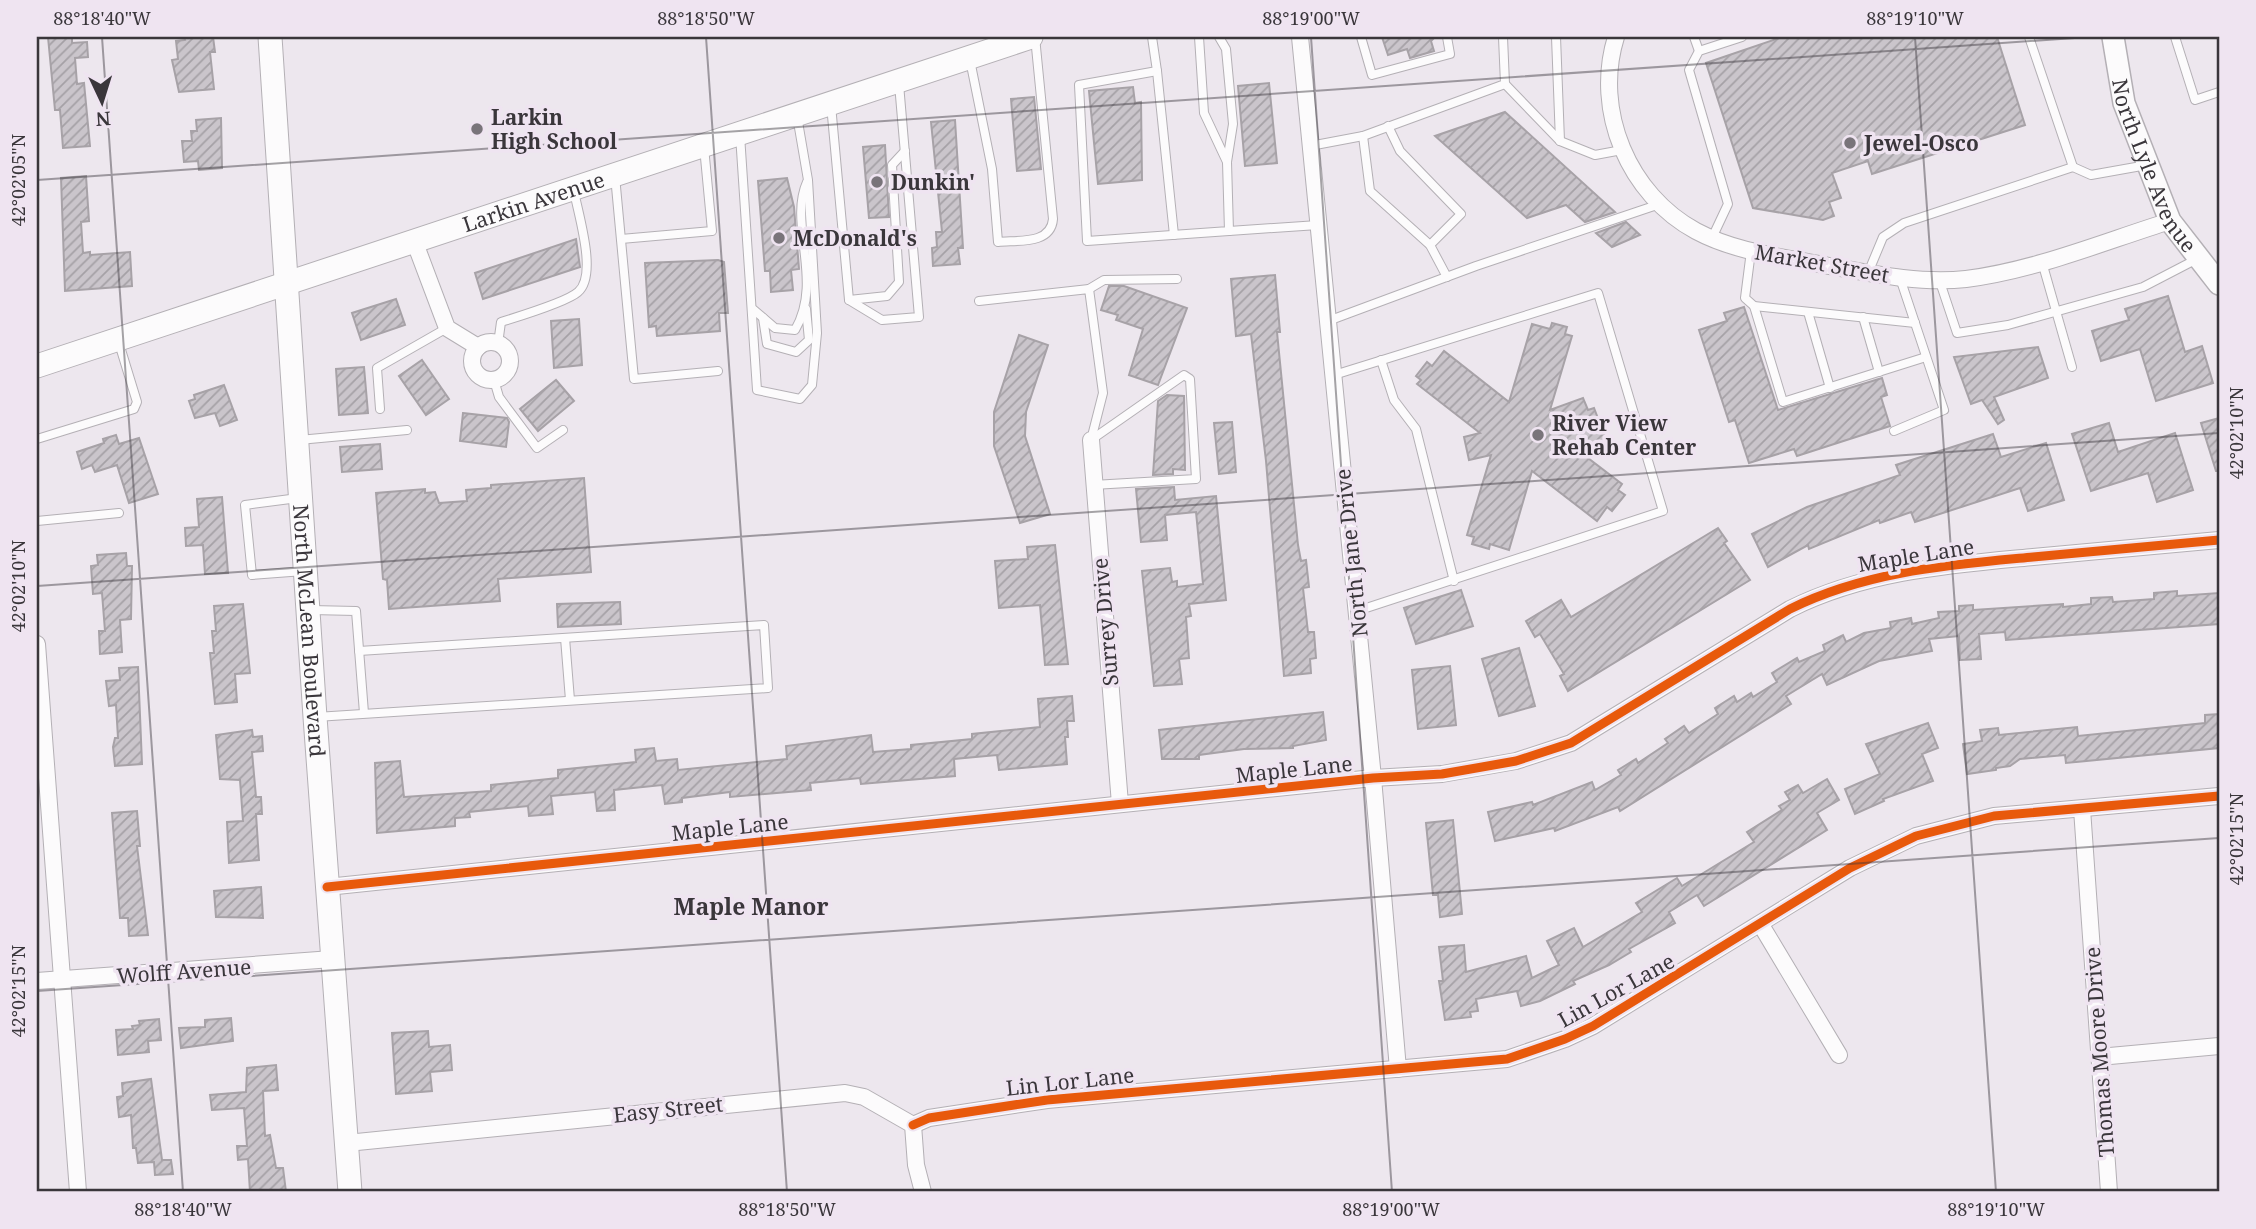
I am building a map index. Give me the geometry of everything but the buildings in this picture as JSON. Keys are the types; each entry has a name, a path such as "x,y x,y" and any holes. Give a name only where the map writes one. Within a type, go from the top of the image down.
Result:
{"main road":[{"name":"North McLean Boulevard","path":"270,37 350,1192"},
{"name":"Larkin Avenue","path":"37,366 1033,37"}],"street":[{"name":"North Jane Drive","path":"1300,37 1373,778 1398,1069"},
{"name":"Market Street","path":"1616,37 1611,60 1610,94 1622,150 1636,177 1660,204 1696,231 1751,251 1900,278 1940,279 2001,273 2170,221"},
{"name":"North Lyle Avenue","path":"2113,37 2124,103 2170,221 2219,284"},
{"path":"415,243 447,328 478,347"},
{"path":"490,342 498,344 509,354 509,366 503,376 494,380 484,379 474,371 472,358 478,347 490,342"},
{"name":"Surrey Drive","path":"1091,440 1120,804"},
{"name":"Maple Lane","path":"327,887 1373,778 1442,774 1516,761 1571,743 1790,609 1822,593 1854,582 1933,568 2219,540"},
{"path":"37,644 78,1192"},
{"name":"Lin Lor Lane","path":"913,1125 941,1115 1047,1100 1507,1059 1566,1040 1761,925 1850,868 1916,836 1994,816 2219,796"},
{"name":"Thomas Moore Drive","path":"2082,809 2109,1192"},
{"path":"1761,925 1839,1055"},
{"name":"Wolff Avenue","path":"37,981 332,959"},
{"path":"2099,1057 2219,1046"},
{"name":"Easy Street","path":"347,1143 823,1093 864,1097 913,1125"},
{"path":"913,1125 916,1165 923,1192"}],"lane":[{"path":"970,57 992,169 998,242 1042,237 1050,230 1053,219 1033,37"},
{"path":"1152,37 1174,235"},
{"path":"1199,37 1204,113 1227,162"},
{"path":"1219,37 1226,48 1233,124 1227,162 1229,231"},
{"path":"1361,37 1373,75 1450,54 1447,37"},
{"path":"1503,37 1505,84 1560,141 1595,155 1622,150"},
{"path":"1556,37 1560,141"},
{"path":"1694,37 1699,51"},
{"path":"1712,238 1727,204 1689,70 1699,51 1742,37"},
{"path":"2029,37 2073,167"},
{"path":"2175,37 2195,100 2219,92"},
{"path":"1157,71 1079,85 1087,241 1318,225"},
{"path":"849,300 882,320 919,317 899,81"},
{"path":"1310,146 1363,136 1505,84"},
{"path":"831,105 849,300"},
{"path":"740,135 754,310 757,390 800,399 812,386 817,333 808,180 797,117"},
{"path":"1388,126 1400,151 1461,214 1430,245"},
{"path":"1363,136 1370,191 1430,245 1447,277"},
{"path":"621,239 712,231 704,147"},
{"path":"849,300 887,296 899,282 892,165 905,151"},
{"path":"1868,273 1883,237 1904,223 2073,167 2091,175 2148,165"},
{"path":"615,176 634,379 718,371"},
{"path":"754,310 775,328 795,330 804,315 808,266 800,196 808,180"},
{"path":"498,344 501,322 577,293 586,281 588,266 573,190"},
{"path":"1328,321 1476,266 1660,204"},
{"path":"1751,251 1745,298 1754,306 1783,402 1926,357"},
{"path":"1940,279 1957,332 2008,326 2143,287 2199,258"},
{"path":"2042,262 2072,367"},
{"path":"1894,431 1944,410 1900,278"},
{"path":"979,300 1089,289 1104,280 1177,279"},
{"path":"1089,289 1102,393 1091,440"},
{"path":"1333,375 1598,293 1663,511 1357,611"},
{"path":"763,318 767,344 796,352 809,340 805,298"},
{"path":"1754,306 1915,323"},
{"path":"1808,312 1830,388"},
{"path":"1863,317 1879,372"},
{"path":"380,409 377,368 447,328"},
{"path":"37,439 134,409 136,396 118,339"},
{"path":"1381,360 1394,400 1416,429 1454,580"},
{"path":"1091,440 1184,375 1190,379 1196,479 1093,485"},
{"path":"494,380 499,397 537,448 563,430"},
{"path":"297,440 407,430"},
{"path":"301,497 245,505 252,575 307,571"},
{"path":"37,521 119,513"},
{"path":"309,610 356,611 364,713"},
{"path":"315,717 768,688 764,625 359,651"},
{"path":"565,638 570,700"}],"cycle path":[{"path":"327,887 1373,778 1442,774 1516,761 1571,743 1790,609 1848,586 1939,567 2219,540"},
{"path":"913,1125 929,1118 1047,1100 1507,1059 1565,1039 1593,1026 1850,868 1916,836 1994,816 2219,796"}],"place":[{"name":"Larkin High School","path":"477,129"},
{"name":"Jewel-Osco","path":"1850,143"},
{"name":"Dunkin'","path":"877,182"},
{"name":"McDonald's","path":"779,238"},
{"name":"River View Rehab Center","path":"1538,435"}],"district":[{"name":"Maple Manor","path":"751,906"}]}
